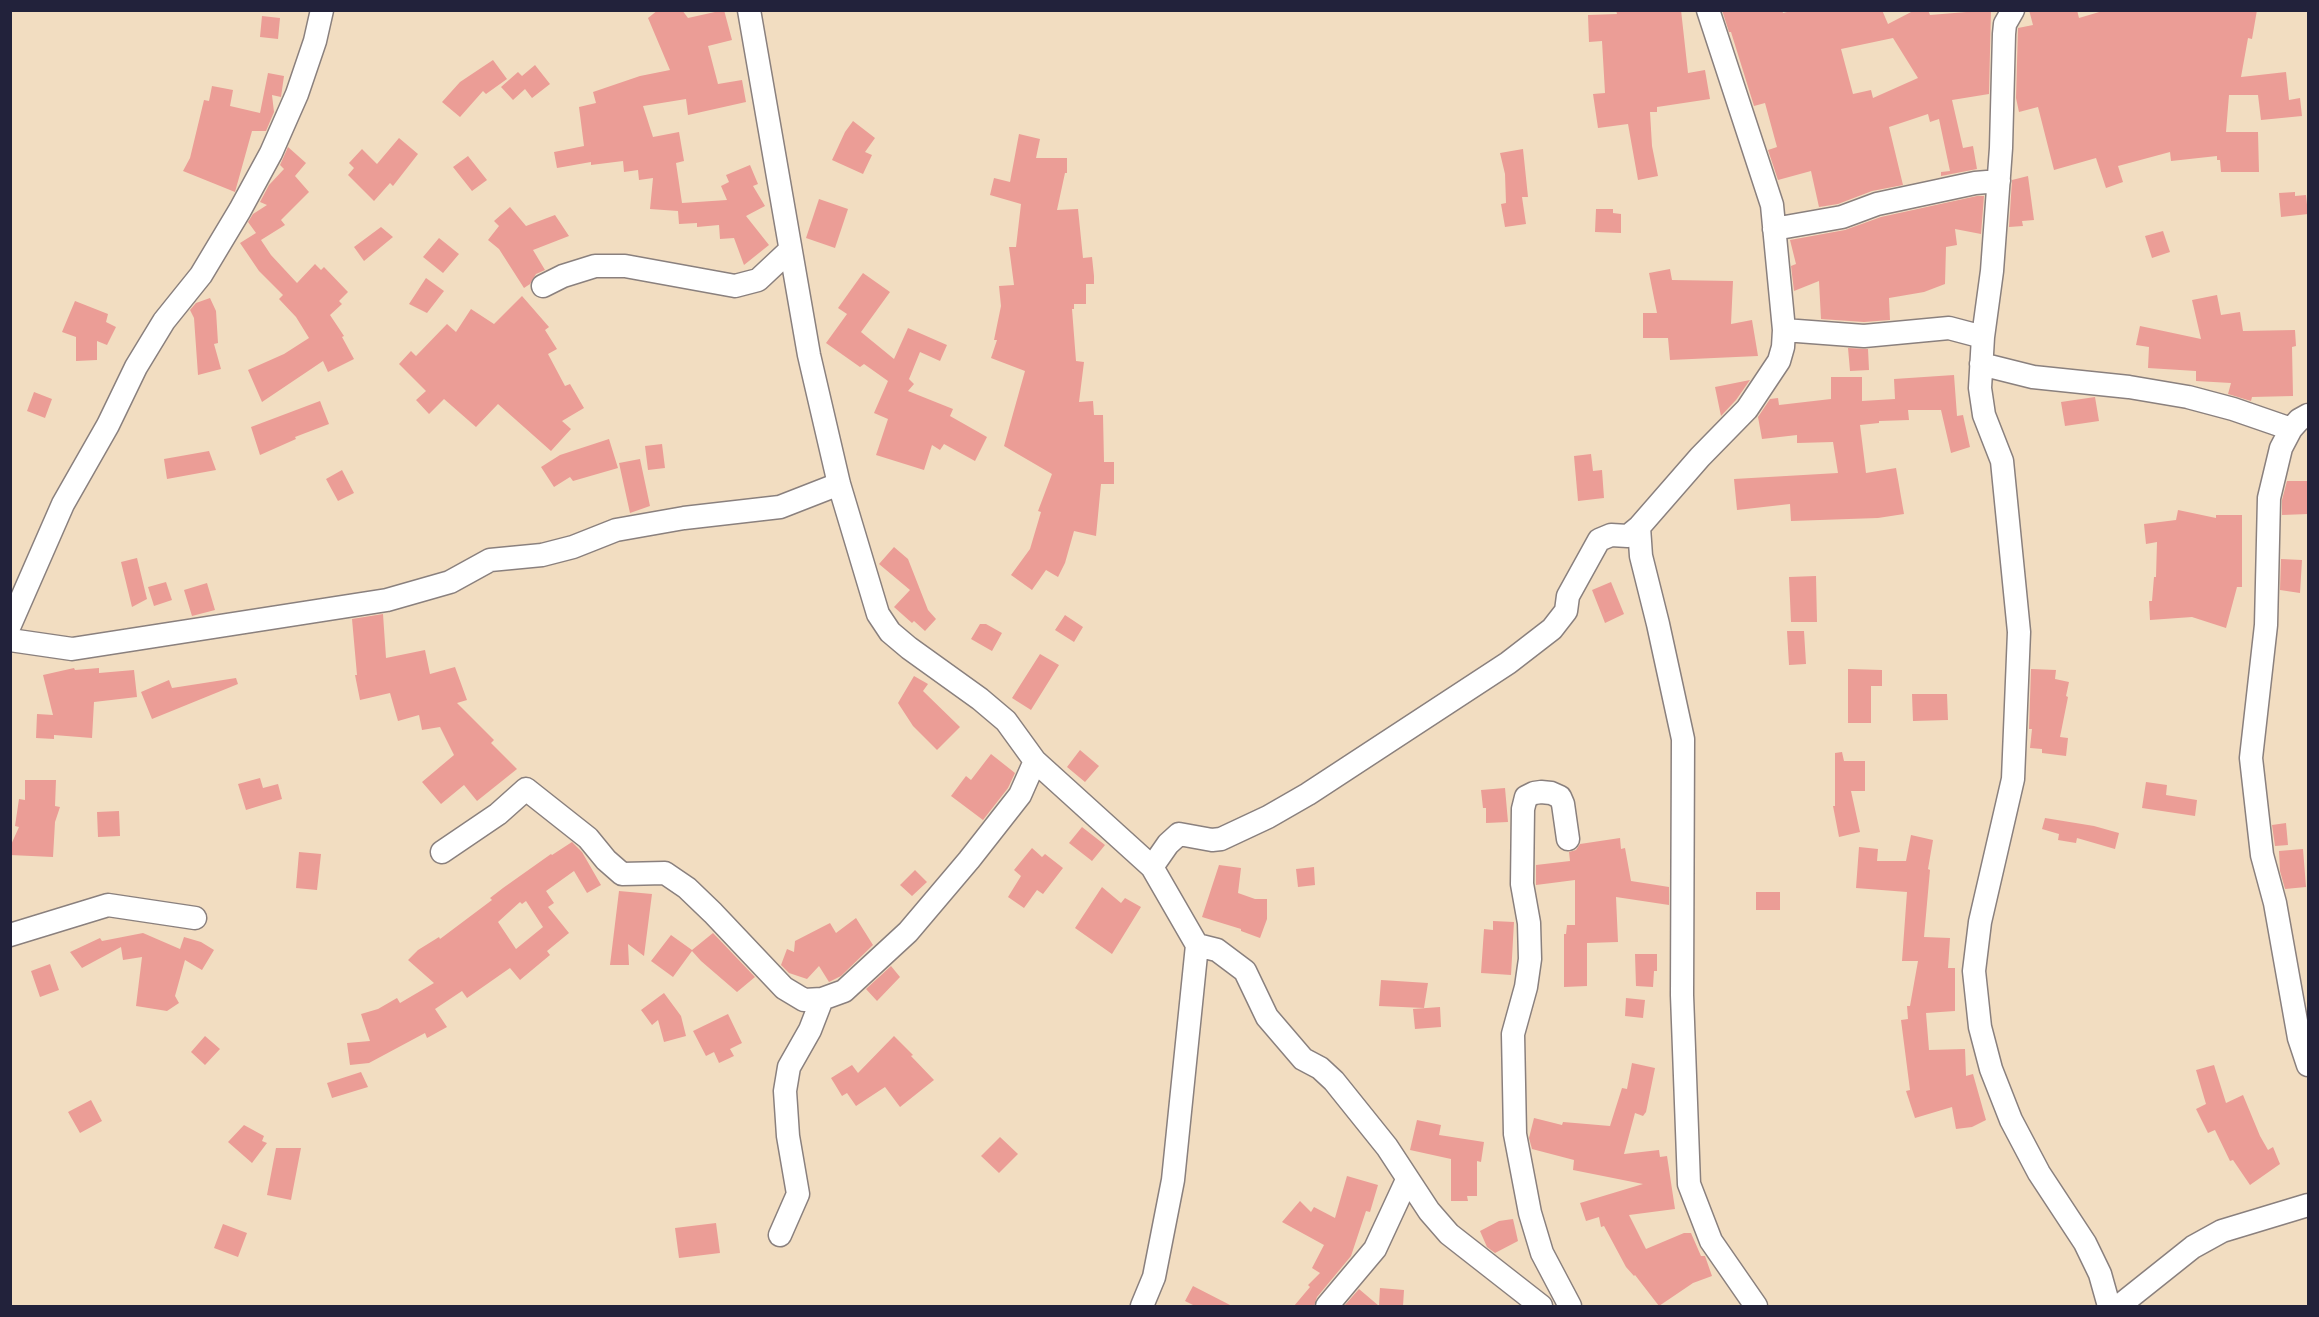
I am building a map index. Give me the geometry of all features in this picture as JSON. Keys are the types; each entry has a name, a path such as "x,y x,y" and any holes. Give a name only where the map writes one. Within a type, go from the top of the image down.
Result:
{"street":[{"path":"10,625 63,504 108,425 136,367 164,321 201,275 271,153 297,94 315,41 322,10"},
{"path":"749,10 810,355 839,484 878,614 890,632 909,648 980,699 1006,721 1035,761 1152,867 1197,945 1173,1180 1154,1277 1142,1306"},
{"path":"1152,867 1168,844 1179,834 1212,840 1221,839 1298,800 1508,663 1552,629 1566,610 1568,596 1599,540 1611,535 1628,536 1639,527 1700,457 1747,409 1779,361 1784,330 1772,205 1708,10"},
{"path":"2013,10 2005,24 2004,34 1999,181 1980,388 1984,415 2002,461 2019,632 2013,779 1980,922 1974,971 1980,1027 1991,1069 2011,1120 2039,1173 2085,1244 2100,1274 2109,1306"},
{"path":"1774,229 1842,217 1876,204 1975,183 1999,181"},
{"path":"543,286 563,276 596,266 615,266 678,274 735,286 758,280 790,250"},
{"path":"1784,330 1864,336 1949,328 1983,337"},
{"path":"1981,364 2033,377 2129,387 2300,422 2281,448 2269,498 2266,625 2251,758 2262,855 2275,903 2299,1038 2308,1065"},
{"path":"10,640 72,649 387,600 450,582 490,560 542,555 573,547 616,530 684,518 780,507 839,484"},
{"path":"1639,527 1641,556 1683,739 1682,983 1689,1184 1711,1241 1756,1306"},
{"path":"442,852 498,814 526,789 588,838 606,860 622,874 665,873 687,888 704,904 784,988 804,1000 822,999 844,991 908,932 1020,795 1035,761"},
{"path":"1568,839 1560,797 1541,792 1526,797 1523,809 1522,884 1529,923 1530,959 1526,987 1514,1034 1515,1134 1530,1212 1542,1253 1570,1306"},
{"path":"10,935 108,905 195,918"},
{"path":"1197,945 1217,950 1245,971 1267,1017 1303,1059 1320,1068 1334,1081 1387,1147 1429,1211 1449,1234 1541,1306"},
{"path":"780,1235 798,1194 788,1136 786,1091 789,1067 810,1030 822,999"},
{"path":"1327,1306 1375,1249 1407,1180"},
{"path":"2119,1306 2193,1248 2222,1231 2308,1205"}],"building":[{"path":"658,10 682,10 688,18 724,10 732,40 708,46 718,84 742,80 746,102 688,115 686,99 643,106 653,137 679,132 684,161 676,163 682,203 727,200 721,186 729,182 726,175 750,165 758,184 753,186 765,206 746,216 769,245 744,265 734,238 720,239 719,225 697,227 697,223 679,224 678,211 650,209 653,178 639,180 638,170 624,172 623,161 591,165 591,162 557,168 554,152 584,146 579,107 596,103 593,92 640,76 670,70 648,18"},
{"path":"1616,10 1681,10 1688,73 1705,70 1710,99 1657,107 1657,112 1650,112 1652,146 1658,176 1638,180 1628,124 1598,128 1593,94 1605,93 1602,41 1589,42 1588,15 1617,14"},
{"path":"1722,10 1782,10 1783,13 1795,10 1882,10 1888,24 1915,10 1928,10 1930,15 1991,10 1989,94 1952,100 1963,148 1973,146 1977,169 1941,176 1941,172 1950,171 1939,119 1930,122 1928,114 1889,127 1903,185 1872,191 1838,204 1819,207 1811,171 1778,180 1768,150 1777,147 1765,103 1754,106 1731,32 1729,32","holes":["1893,38 1918,78 1873,98 1871,90 1853,94 1841,49"]},
{"path":"2029,10 2077,10 2079,18 2106,10 2257,10 2252,39 2248,38 2241,77 2286,72 2289,100 2300,98 2302,116 2261,120 2258,95 2229,95 2226,132 2258,132 2259,172 2221,172 2220,160 2217,160 2217,156 2171,161 2170,152 2118,166 2123,182 2106,188 2096,158 2054,170 2038,107 2019,112 2016,98 2018,28 2033,25"},
{"path":"262,16 280,18 278,39 260,37"},
{"path":"493,60 507,79 486,94 483,91 460,117 442,102 460,82"},
{"path":"535,65 550,84 532,98 525,89 513,100 501,87 518,72 522,76"},
{"path":"268,73 284,76 281,97 272,95 274,112 266,131 252,131 235,192 183,171 190,158 204,100 209,101 212,86 233,90 230,106 260,113"},
{"path":"853,121 875,138 865,152 872,155 863,174 832,160 845,132"},
{"path":"1019,134 1040,139 1036,158 1067,158 1067,173 1065,173 1057,210 1078,209 1083,258 1092,257 1094,276 1094,284 1086,284 1086,304 1074,304 1074,309 1072,309 1076,361 1084,362 1079,402 1093,401 1094,415 1103,415 1104,462 1114,462 1114,484 1101,484 1096,536 1074,531 1065,563 1058,577 1046,570 1032,590 1011,575 1030,549 1041,512 1038,511 1052,474 1004,446 1025,371 991,358 997,340 994,340 1001,306 999,286 1014,285 1009,247 1016,247 1021,204 990,195 994,178 1010,182"},
{"path":"399,138 418,154 393,186 390,183 374,201 348,175 354,168 349,163 362,149 377,164"},
{"path":"288,147 306,163 295,176 309,192 281,220 285,225 261,240 271,255 297,283 315,264 321,270 324,267 348,292 339,301 342,304 330,315 344,336 342,337 354,359 328,372 323,361 262,402 248,370 284,354 309,338 296,317 279,299 283,295 259,271 240,243 256,233 248,222 253,214 267,205 260,202 269,185 284,169 280,165"},
{"path":"1523,149 1528,197 1522,197 1526,224 1505,227 1501,204 1506,203 1505,174 1500,153"},
{"path":"468,156 487,180 472,191 453,167"},
{"path":"2028,176 2034,220 2022,221 2023,226 2009,227 2012,180"},
{"path":"2295,192 2295,196 2306,195 2308,214 2281,217 2279,193"},
{"path":"1984,196 1981,234 1955,229 1957,245 1946,247 1945,284 1924,292 1889,298 1890,320 1864,322 1821,319 1819,281 1794,291 1791,266 1796,264 1790,240 1845,230 1881,217"},
{"path":"819,199 848,209 835,248 806,238"},
{"path":"510,207 526,226 555,215 569,236 533,250 545,270 536,274 530,284 524,288 499,249 488,240 499,226 494,221"},
{"path":"1596,209 1613,209 1613,213 1621,214 1621,233 1595,232"},
{"path":"381,227 393,237 364,261 354,247"},
{"path":"2163,231 2170,252 2152,258 2145,236"},
{"path":"439,238 459,254 443,273 423,257"},
{"path":"1670,269 1672,280 1733,281 1731,324 1752,320 1758,356 1670,360 1668,338 1643,338 1643,313 1657,313 1649,273"},
{"path":"863,273 890,292 861,332 894,359 908,328 947,345 940,361 920,352 909,379 914,384 908,391 953,409 950,416 987,437 975,461 944,444 940,450 932,445 924,470 876,455 888,419 874,413 888,381 864,364 860,367 826,343 847,314 838,308"},
{"path":"426,278 444,291 427,313 409,304"},
{"path":"2217,295 2221,315 2240,312 2243,331 2295,330 2296,346 2292,347 2293,396 2252,397 2251,401 2228,394 2231,383 2196,381 2196,371 2148,368 2149,347 2136,345 2140,326 2201,339 2192,300"},
{"path":"522,296 549,327 545,330 557,349 548,354 565,386 570,384 584,408 562,421 571,429 551,451 498,404 476,427 444,399 429,414 416,400 426,391 399,364 411,351 416,356 447,324 456,332 471,309 494,324"},
{"path":"210,298 216,311 218,343 214,344 221,369 198,375 194,318 190,310 196,303"},
{"path":"75,301 108,314 106,322 116,327 107,345 97,341 97,360 76,361 76,337 62,332"},
{"path":"1848,348 1868,349 1869,370 1850,371"},
{"path":"1954,375 1957,416 1963,415 1970,447 1951,453 1941,410 1908,410 1909,420 1879,421 1879,423 1860,425 1866,473 1896,468 1904,514 1878,518 1791,521 1790,504 1737,510 1734,479 1838,473 1833,442 1797,443 1797,435 1762,439 1758,417 1770,399 1778,398 1779,405 1831,399 1831,377 1862,377 1862,401 1895,399 1894,379"},
{"path":"1750,380 1736,400 1721,416 1715,387"},
{"path":"34,392 52,399 45,418 27,411"},
{"path":"2095,397 2099,421 2065,426 2061,402"},
{"path":"320,401 329,424 295,437 296,439 260,455 251,427"},
{"path":"609,439 618,468 573,481 570,477 554,487 541,467 560,455"},
{"path":"662,444 665,468 648,470 645,446"},
{"path":"209,451 216,470 167,479 164,459"},
{"path":"1591,454 1593,471 1602,470 1604,498 1578,501 1574,456"},
{"path":"640,459 650,506 630,513 619,463"},
{"path":"342,470 354,493 338,501 326,479"},
{"path":"2287,481 2308,481 2308,514 2282,515 2282,500"},
{"path":"2178,510 2216,518 2216,515 2242,515 2242,587 2237,587 2226,628 2192,617 2150,620 2149,601 2152,601 2154,577 2156,577 2157,542 2146,544 2144,524 2176,520"},
{"path":"894,547 908,559 928,610 936,619 925,631 894,607 910,590 879,564"},
{"path":"137,558 147,599 132,607 121,562"},
{"path":"2281,559 2302,560 2300,593 2280,590"},
{"path":"1816,576 1817,622 1791,622 1789,577"},
{"path":"166,582 172,600 154,606 148,587"},
{"path":"1611,582 1624,614 1605,623 1592,590"},
{"path":"207,583 215,610 192,616 184,590"},
{"path":"383,614 386,658 425,650 430,674 455,667 467,700 457,703 494,740 491,743 517,769 477,801 464,785 441,804 422,782 454,755 440,727 422,730 419,715 398,721 390,693 360,700 355,675 357,675 352,619"},
{"path":"1065,615 1083,627 1074,642 1055,630"},
{"path":"980,624 986,624 1002,633 992,651 971,639"},
{"path":"1787,631 1804,631 1806,664 1789,665"},
{"path":"1040,654 1059,665 1031,710 1012,698"},
{"path":"74,668 75,670 99,668 99,673 134,670 137,697 94,702 92,738 54,735 54,739 36,738 37,714 53,715 43,675"},
{"path":"1848,669 1882,670 1882,686 1871,686 1871,723 1848,723"},
{"path":"2031,669 2056,670 2055,679 2069,682 2060,737 2068,738 2066,756 2042,753 2042,749 2030,748"},
{"path":"914,676 928,684 923,691 960,727 937,750 913,726 898,703"},
{"path":"236,678 238,684 152,719 141,692 169,680 172,688"},
{"path":"1912,694 1947,694 1948,720 1913,721"},
{"path":"1080,750 1099,766 1085,782 1067,767"},
{"path":"1842,752 1844,761 1865,761 1865,791 1851,791 1860,832 1839,837 1833,806 1835,806 1835,753"},
{"path":"991,754 1015,773 1008,788 983,820 951,796 966,776 971,780"},
{"path":"260,778 263,788 278,784 282,799 246,810 238,784"},
{"path":"25,780 56,780 55,806 60,807 55,822 53,857 10,855 10,847 19,827 15,826 19,799 25,800"},
{"path":"2146,782 2167,785 2166,795 2197,800 2195,816 2142,808"},
{"path":"1505,788 1508,822 1486,823 1486,808 1483,808 1481,790"},
{"path":"119,811 120,836 98,837 97,812"},
{"path":"2045,818 2094,826 2119,833 2115,849 2077,838 2076,843 2058,840 2059,834 2042,829"},
{"path":"2286,823 2288,845 2275,846 2272,825"},
{"path":"1082,827 1105,845 1092,861 1069,843"},
{"path":"1911,835 1933,840 1928,869 1930,870 1924,937 1950,938 1948,968 1955,968 1955,1011 1926,1013 1929,1050 1965,1049 1966,1076 1973,1074 1986,1120 1972,1127 1956,1129 1952,1107 1915,1118 1906,1091 1910,1090 1901,1020 1908,1019 1907,1006 1910,1006 1918,961 1902,961 1907,892 1856,888 1859,847 1878,849 1877,861 1906,861"},
{"path":"1620,838 1621,849 1625,848 1631,881 1669,887 1669,905 1616,897 1618,942 1587,943 1587,986 1564,987 1564,934 1566,934 1567,925 1575,925 1575,880 1536,885 1536,865 1570,861 1569,852 1576,850 1580,844"},
{"path":"572,842 582,852 601,885 587,893 574,871 546,891 554,903 548,907 569,933 547,951 550,955 520,980 510,968 467,998 462,991 435,1009 447,1027 427,1038 425,1033 369,1063 350,1065 347,1043 370,1041 361,1014 378,1009 397,998 400,1003 434,983 408,960 418,950 439,937 440,939 492,900 490,898 503,888","holes":["526,901 543,927 516,949 498,922 520,902 522,904"]},
{"path":"1032,848 1042,857 1045,854 1063,868 1043,894 1037,890 1024,908 1008,897 1021,876 1014,870"},
{"path":"2303,849 2306,887 2285,889 2280,871 2279,851"},
{"path":"299,852 321,854 317,890 296,888"},
{"path":"1219,865 1241,868 1238,893 1255,899 1267,899 1267,919 1260,938 1241,931 1241,929 1202,917"},
{"path":"1314,867 1315,885 1298,887 1296,869"},
{"path":"915,870 927,882 912,896 900,885"},
{"path":"1102,887 1121,903 1125,898 1141,907 1112,954 1075,928"},
{"path":"619,891 652,894 644,956 628,944 629,965 610,965"},
{"path":"1756,892 1780,892 1780,910 1756,910"},
{"path":"856,918 873,945 841,976 829,982 819,966 807,979 789,973 781,965 787,949 794,952 795,941 830,923 836,933"},
{"path":"1493,921 1514,922 1511,975 1481,973 1484,929 1493,930"},
{"path":"143,933 180,949 184,937 201,942 214,950 202,970 185,960 175,996 179,1003 167,1011 136,1006 142,957 123,960 121,947 82,968 70,952 100,938 102,941"},
{"path":"713,933 755,977 737,992 692,951 673,977 651,961 671,935 692,950"},
{"path":"1635,954 1657,954 1657,971 1654,971 1653,987 1636,986"},
{"path":"50,964 59,990 40,997 31,971"},
{"path":"891,966 900,977 877,1001 866,989"},
{"path":"1381,980 1428,983 1424,1008 1379,1006"},
{"path":"664,993 681,1016 686,1036 664,1042 658,1020 652,1025 641,1010"},
{"path":"1626,998 1645,1000 1643,1018 1625,1016"},
{"path":"1440,1007 1441,1027 1415,1029 1413,1009"},
{"path":"728,1014 742,1043 730,1049 734,1056 719,1063 714,1052 706,1056 693,1031"},
{"path":"205,1036 220,1049 205,1065 191,1052"},
{"path":"894,1036 934,1080 900,1107 885,1087 856,1106 847,1093 842,1096 831,1078 852,1065 858,1073"},
{"path":"1632,1063 1655,1068 1646,1112 1643,1116 1635,1113 1624,1154 1659,1150 1660,1157 1667,1156 1675,1209 1629,1215 1646,1249 1684,1233 1691,1233 1701,1256 1705,1256 1712,1276 1693,1283 1659,1306 1626,1267 1604,1226 1601,1227 1599,1217 1586,1221 1580,1203 1643,1184 1573,1170 1574,1160 1532,1149 1529,1138 1534,1118 1562,1125 1563,1122 1610,1126 1622,1088 1627,1089"},
{"path":"2214,1065 2226,1103 2243,1095 2260,1136 2268,1150 2273,1147 2280,1164 2250,1185 2233,1160 2230,1161 2215,1130 2208,1133 2196,1109 2206,1104 2196,1070"},
{"path":"361,1072 368,1087 332,1098 327,1083"},
{"path":"91,1100 102,1121 80,1133 68,1112"},
{"path":"1417,1120 1441,1125 1439,1135 1484,1142 1481,1162 1477,1161 1477,1196 1467,1196 1468,1201 1451,1201 1451,1159 1410,1150"},
{"path":"244,1125 264,1136 262,1141 267,1143 252,1163 228,1142"},
{"path":"1000,1137 1018,1154 999,1173 981,1156"},
{"path":"276,1148 301,1148 291,1200 267,1195"},
{"path":"1347,1176 1378,1185 1370,1212 1366,1211 1351,1256 1317,1297 1314,1306 1294,1306 1310,1287 1308,1285 1320,1273 1312,1268 1324,1245 1282,1222 1300,1201 1311,1212 1314,1207 1335,1218"},
{"path":"1513,1219 1518,1241 1495,1253 1487,1247 1480,1231 1499,1221"},
{"path":"716,1223 720,1253 679,1258 675,1228"},
{"path":"223,1224 247,1233 238,1257 214,1248"},
{"path":"1193,1286 1232,1306 1195,1306 1185,1301"},
{"path":"1380,1288 1404,1290 1403,1306 1379,1306"},
{"path":"1359,1289 1379,1306 1344,1306"}]}
